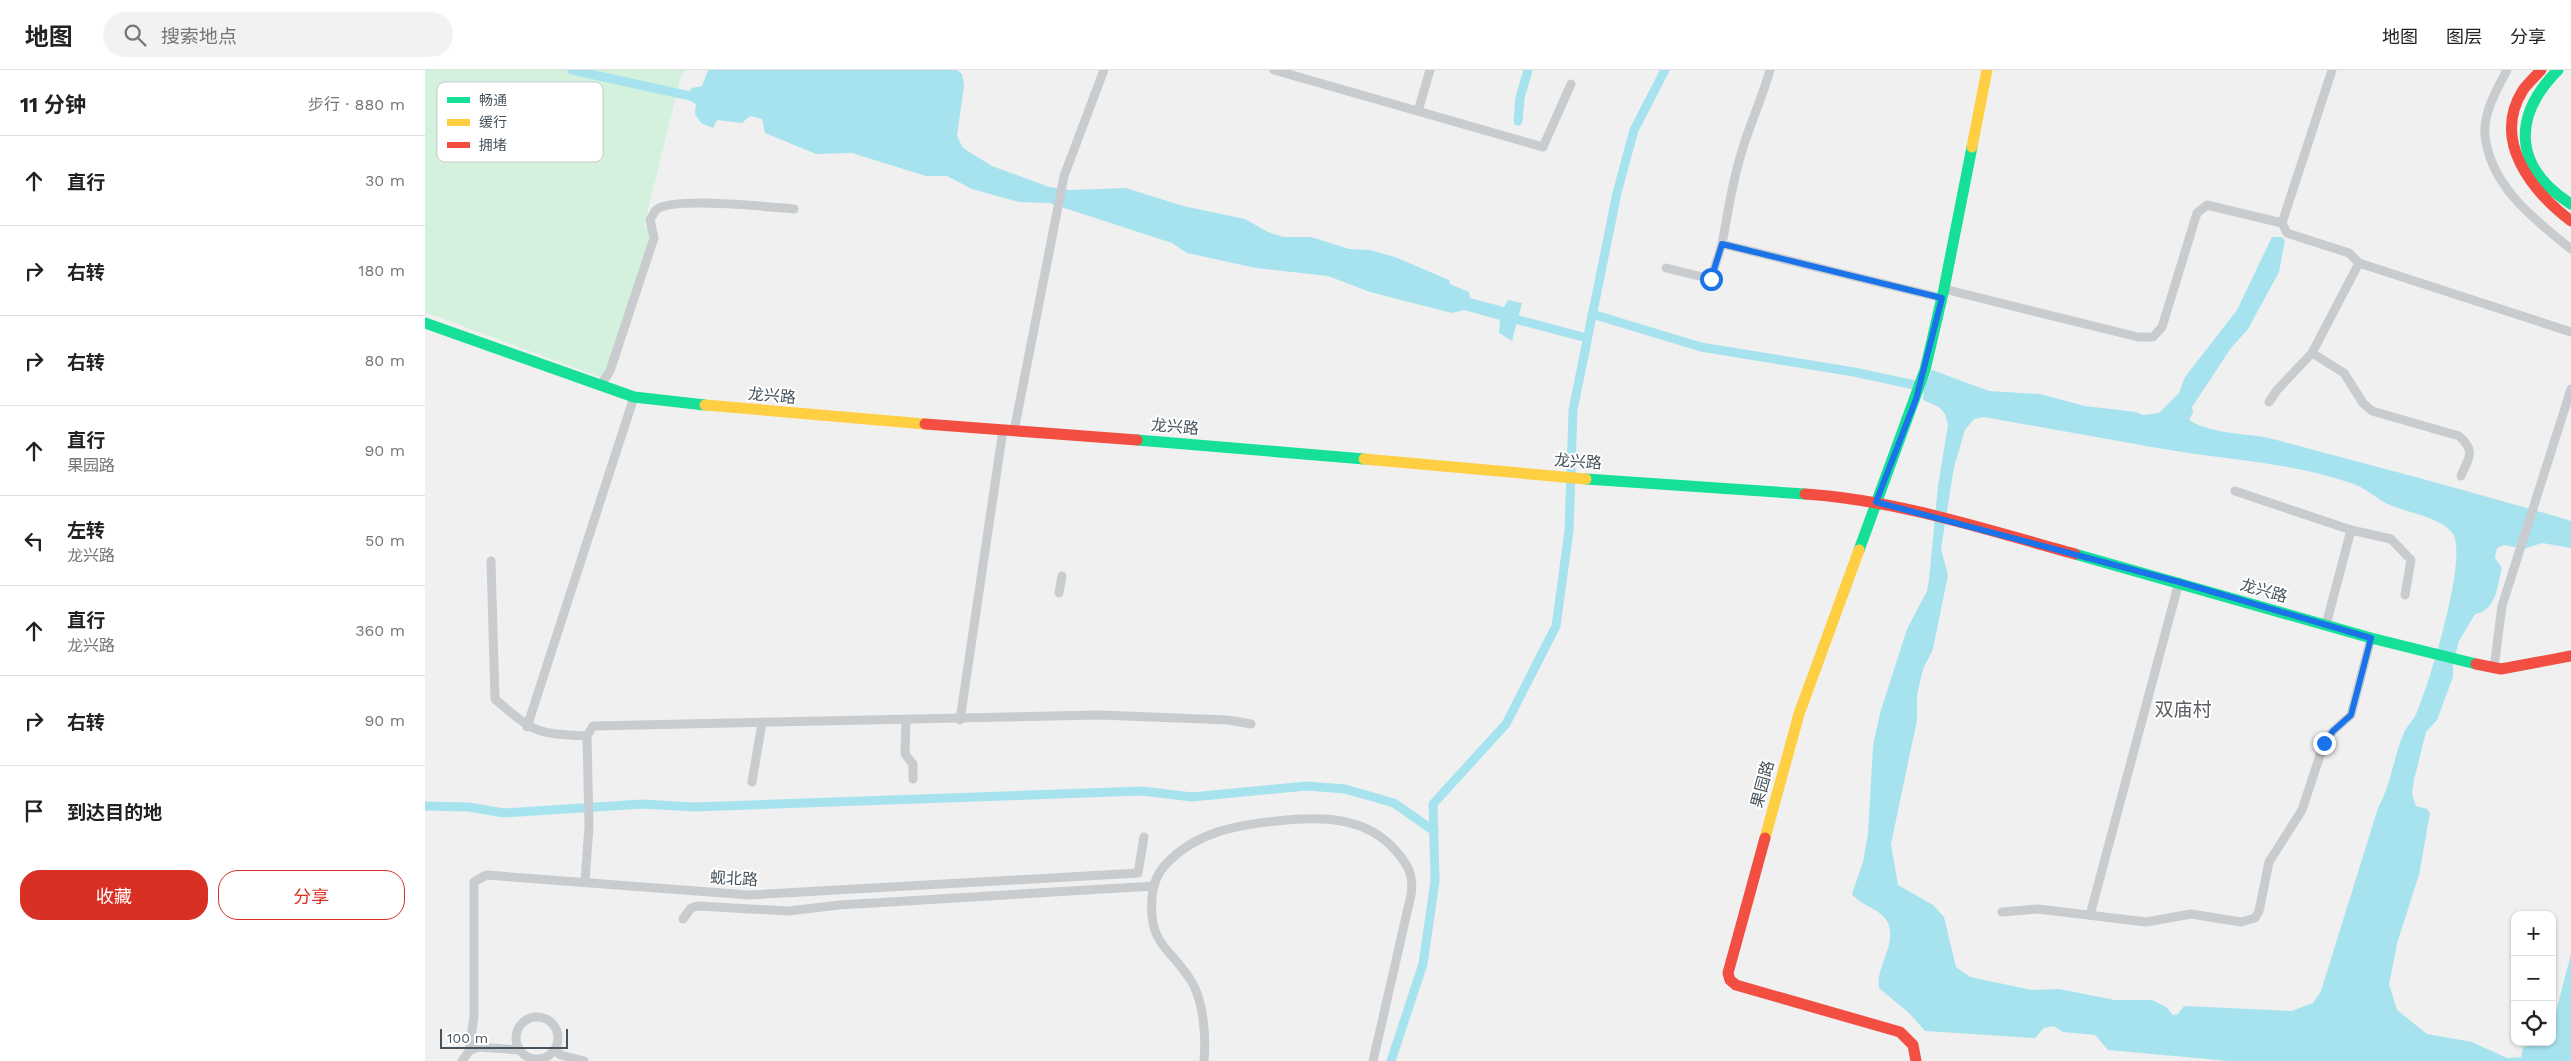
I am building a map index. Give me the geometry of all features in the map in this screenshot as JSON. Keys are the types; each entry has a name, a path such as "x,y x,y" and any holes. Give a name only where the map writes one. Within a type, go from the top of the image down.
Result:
{"main road":[{"name":"果园路","path":"1916,1061 1913,1046 1900,1032 1736,986 1730,980 1729,973 1791,739 1925,370 1943,293 1987,70"},
{"path":"2541,70 2522,92 2512,124 2516,160 2532,185 2559,213 2571,222"},
{"path":"2558,70 2547,79 2532,99 2525,137 2527,158 2543,183 2571,204"},
{"name":"龙兴路","path":"425,323 600,386 634,397 665,402 1009,431 1185,443 1547,476 1849,497 1950,520 2179,582 2371,638 2494,668 2501,669 2571,656"}],"street":[{"path":"960,720 1009,431 1064,178 1104,70"},
{"path":"1274,70 1543,147 1571,84"},
{"path":"1306,79 1310,70"},
{"path":"1418,111 1430,70"},
{"path":"1666,268 1711,279 1722,244 1737,166 1747,134 1762,101 1770,70"},
{"path":"2331,70 2282,223 2287,233 2349,253 2359,263 2571,332"},
{"path":"2507,70 2496,90 2488,115 2485,134 2497,173 2513,197 2535,221 2571,250"},
{"path":"600,386 610,372 654,238 650,220 657,209 667,205 694,203 794,209"},
{"path":"1722,244 2138,336 2153,337 2162,327 2197,213 2207,205 2282,223"},
{"path":"2269,402 2277,390 2312,353 2359,263"},
{"path":"2312,353 2344,373 2363,403 2372,411 2459,436 2469,445 2470,454 2461,476"},
{"path":"2494,668 2502,606 2571,389"},
{"path":"527,727 634,397"},
{"path":"2235,491 2351,530 2391,538 2411,560 2405,595"},
{"path":"2326,625 2351,530"},
{"path":"491,561 495,699 527,727 550,735 587,736"},
{"path":"1059,593 1062,576"},
{"path":"2090,915 2179,582"},
{"path":"2002,912 2038,909 2146,922 2191,914 2250,922 2259,911 2269,862 2301,810 2324,743 2333,731 2351,715 2371,638"},
{"path":"585,882 589,826 587,736 593,726 960,720 1101,715 1228,720 1251,724"},
{"path":"906,721 905,754 913,764 913,779"},
{"path":"752,782 761,723"},
{"path":"1204,1061 1203,1028 1195,989 1186,972 1159,941 1153,927 1151,912 1154,886 1158,874 1182,851 1205,836 1227,827 1317,817 1336,820 1379,834 1409,868 1413,884 1373,1061"},
{"name":"蚬北路","path":"462,1061 469,1051 474,1016 474,882 486,875 749,895 1138,873 1144,837"},
{"path":"683,918 691,908 697,906 789,911 839,905 1154,886"},
{"path":"536,1017 545,1018 552,1023 557,1031 558,1039 554,1050 543,1059 534,1060 520,1050 516,1042 517,1033 521,1025 536,1017"},
{"path":"469,1051 478,1047 520,1050"},
{"path":"554,1050 585,1061"}],"green space":[{"path":"425,70 686,70 681,76 644,226 654,234 613,360 602,378 425,312"}],"water":[{"path":"708,70 957,70 962,74 964,85 957,136 963,148 992,166 1049,187 1070,190 1126,188 1183,206 1245,219 1268,232 1283,237 1311,237 1349,249 1370,250 1395,257 1449,280 1450,284 1469,292 1470,298 1504,307 1508,300 1522,303 1512,341 1499,333 1500,320 1464,310 1452,313 1370,292 1328,276 1256,268 1187,253 1172,243 1049,203 1019,202 972,189 947,176 926,176 852,153 816,154 765,133 762,119 750,116 742,123 717,120 713,128 701,123 695,114 696,104 687,99 686,95 692,88 702,86"},
{"path":"2272,237 2281,237 2285,240 2279,272 2248,329 2231,348 2192,407 2193,412 2189,420 2210,429 2277,440 2461,489 2571,521 2571,548 2542,543 2524,549 2504,545 2497,548 2495,558 2502,568 2495,597 2487,608 2475,614 2459,641 2453,665 2453,677 2437,720 2426,732 2414,780 2412,794 2416,806 2427,809 2430,813 2419,875 2398,940 2389,984 2397,1010 2427,1034 2472,1042 2507,1058 2521,1057 2523,1047 2556,1046 2556,1012 2571,954 2571,1061 2229,1061 2108,1050 2095,1035 2063,1032 2054,1026 2044,1028 2035,1038 1925,1031 1910,1014 1879,988 1880,972 1890,940 1888,923 1881,914 1852,894 1863,862 1868,834 1873,746 1880,713 1907,629 1927,591 1929,580 1938,486 1948,425 1945,414 1939,407 1923,400 1924,387 1932,370 1989,391 2040,394 2085,406 2136,412 2143,415 2159,413 2179,393 2185,377 2237,310","holes":["1984,417 2163,449 2273,464 2336,478 2356,485 2390,505 2433,520 2448,528 2453,534 2456,548 2451,594 2438,650 2423,697 2414,718 2404,732 2386,790 2378,808 2321,991 2313,1003 2291,1011 2184,1006 2178,1014 2173,1015 2166,1007 2152,1000 2115,1000 2059,989 2032,990 1970,977 1956,967 1944,917 1933,905 1898,885 1891,844 1917,720 1917,695 1923,669 1933,649 1948,575 1941,549 1954,467 1965,430 1974,419"]}],"waterway":[{"path":"572,70 695,97"},
{"path":"1518,121 1520,98 1528,70"},
{"path":"1391,1061 1423,964 1435,881 1433,804 1506,724 1556,626 1569,531 1573,410 1617,193 1634,130 1665,70"},
{"path":"1592,314 1701,347 1854,372 1924,387"},
{"path":"1507,317 1587,338"},
{"path":"425,806 469,807 504,813 642,804 694,807 1142,791 1192,797 1307,786 1345,789 1394,803 1434,831"}],"traffic: fast":[{"path":"2558,70 2543,88 2532,106 2526,124 2525,141 2529,158 2538,174 2552,190 2571,204"},
{"path":"1859,550 1925,370 1944,289 1972,147"},
{"path":"425,323 634,397 705,405"},
{"path":"1137,440 1364,459"},
{"path":"1586,479 1805,494"},
{"path":"2075,554 2371,638 2476,664"}],"traffic: slow":[{"path":"1972,147 1987,70"},
{"path":"705,405 925,424"},
{"path":"1364,459 1586,479"},
{"path":"1765,838 1799,714 1859,550"}],"traffic: jam":[{"path":"2541,70 2523,90 2514,109 2512,128 2514,146 2520,163 2530,180 2556,209 2571,221"},
{"path":"925,424 1137,440"},
{"path":"1805,494 1839,497 1908,509 2075,554"},
{"path":"2476,664 2501,669 2571,656"},
{"path":"1765,838 1728,973 1730,980 1736,985 1900,1032 1913,1045 1916,1061"}],"district":[{"name":"双庙村","path":"2183,709"}],"route":[{"path":"1711,279 1722,244 1942,298 1916,399 1876,502 2179,582 2371,638 2351,715 2333,731 2324,743"}]}
